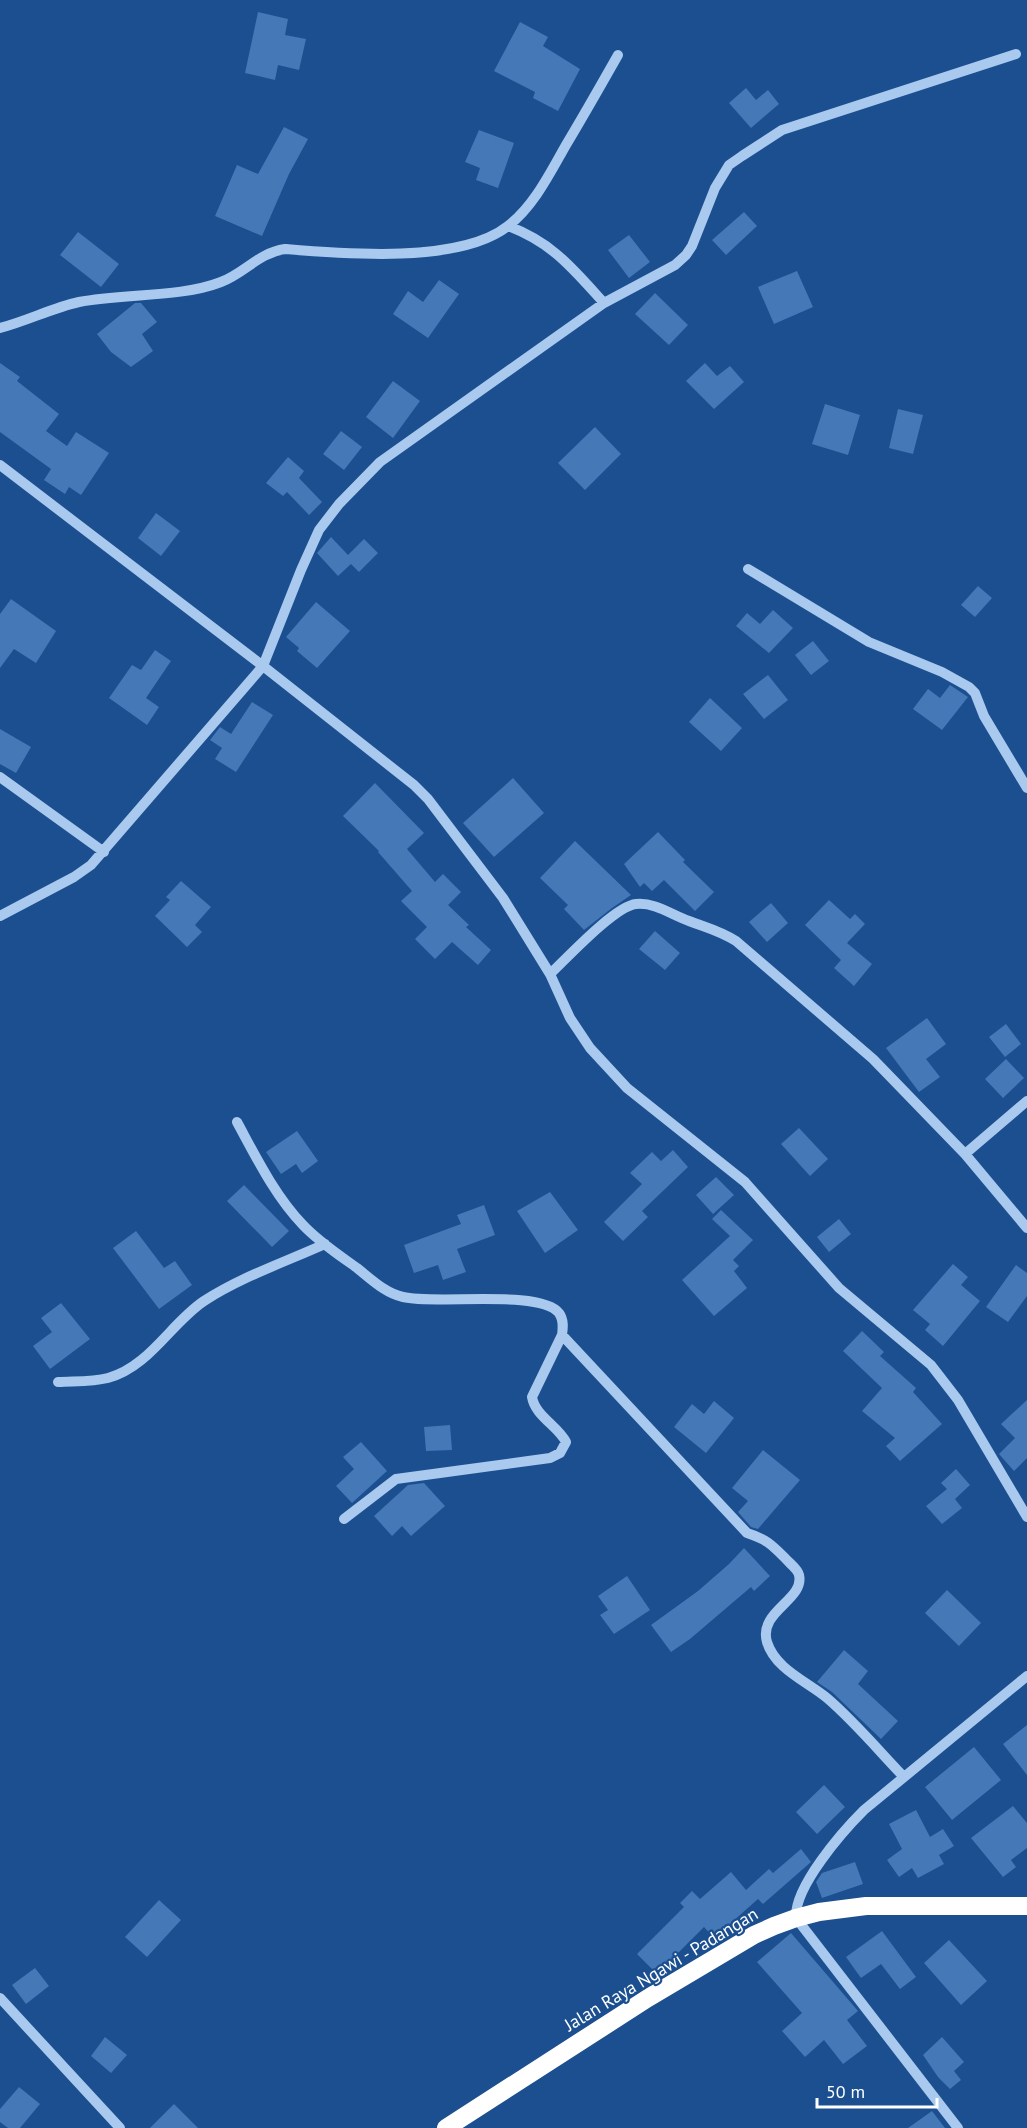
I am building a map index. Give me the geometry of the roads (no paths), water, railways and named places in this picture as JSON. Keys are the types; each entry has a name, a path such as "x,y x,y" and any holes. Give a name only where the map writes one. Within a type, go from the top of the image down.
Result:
{"highway":[{"name":"Jalan Raya Ngawi - Padangan","path":"446,2128 648,1998 754,1935 796,1918 819,1912 866,1906 1027,1906"}],"street":[{"path":"0,916 74,877 91,865 263,666 319,531 339,504 380,462 604,303 675,265 692,246 715,188 729,165 782,130 1016,54"},
{"path":"0,328 77,303 128,295 192,290 221,282 272,251 285,249 378,255 399,254 466,245 489,238 508,226 527,207 546,181 618,55"},
{"path":"508,226 527,233 546,244 566,261 604,303"},
{"path":"0,465 263,666 414,785 428,799 503,898 550,974 570,1018 590,1048 627,1088 745,1182 839,1288 931,1365 958,1400 1027,1517"},
{"path":"748,569 869,642 942,672 969,687 975,693 984,716 1027,788"},
{"path":"0,777 104,852"},
{"path":"550,974 613,916 624,908 637,904 651,905 712,928 736,941 873,1059 965,1154 1027,1228"},
{"path":"965,1154 1027,1101"},
{"path":"237,1122 259,1162 305,1227 387,1291 403,1297 528,1300 552,1307 560,1314 563,1324 562,1335 532,1397 538,1410 563,1436 566,1442 560,1453 550,1458 396,1479 344,1520"},
{"path":"58,1382 96,1380 126,1371 142,1359 188,1313 204,1302 235,1284 325,1244"},
{"path":"562,1335 747,1533 766,1540 798,1572 799,1582 796,1590 771,1617 767,1625 768,1645 789,1673 827,1698 904,1777"},
{"path":"958,2128 796,1918 795,1909 801,1892 844,1830 864,1810 1027,1676"},
{"path":"0,1998 120,2128"}]}
